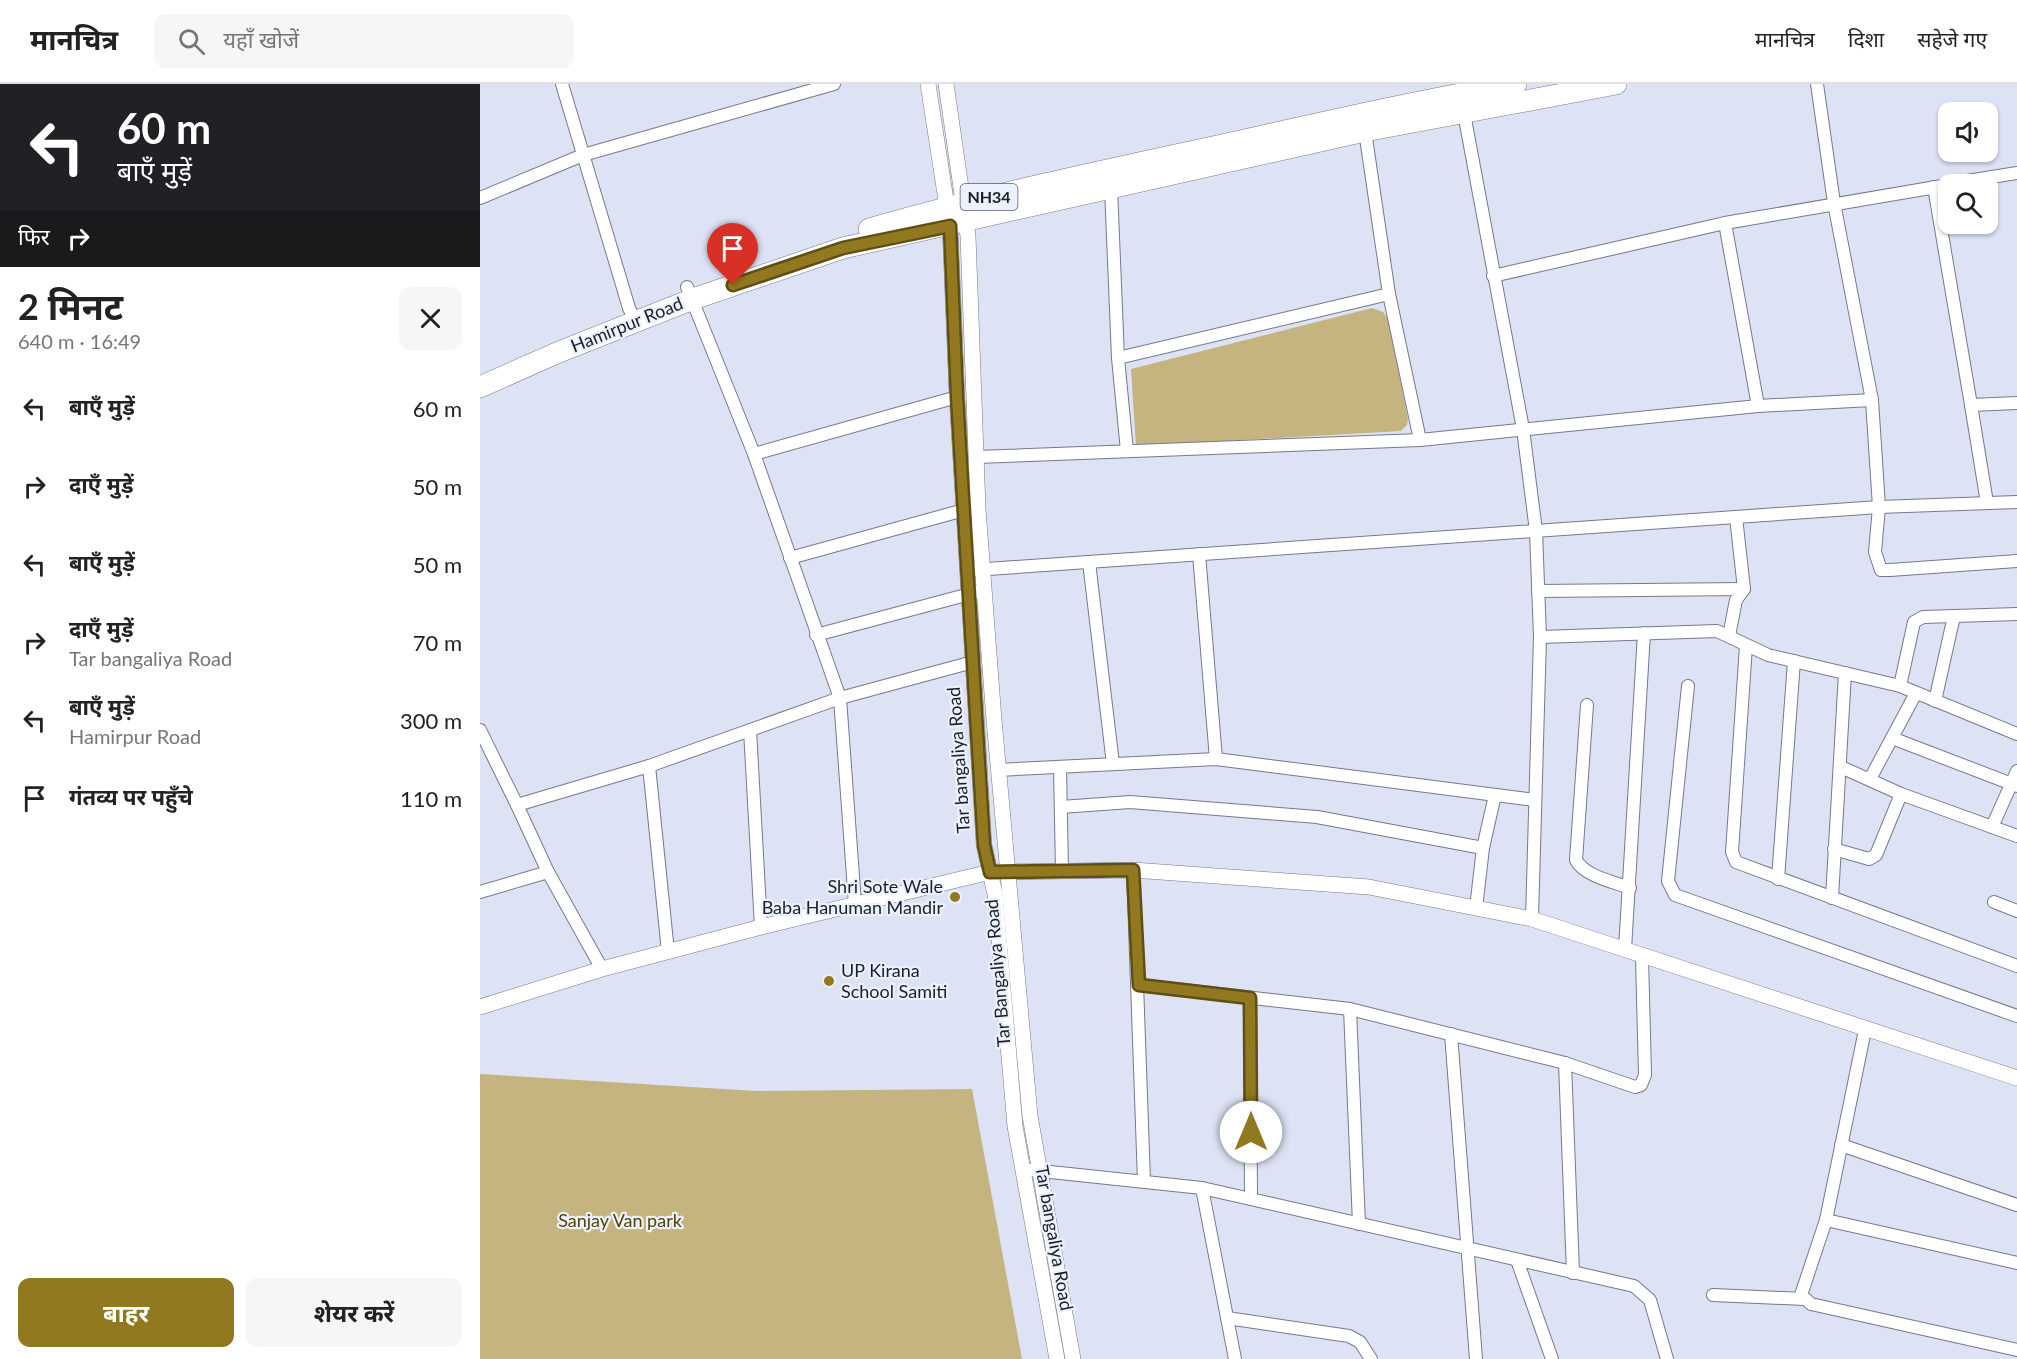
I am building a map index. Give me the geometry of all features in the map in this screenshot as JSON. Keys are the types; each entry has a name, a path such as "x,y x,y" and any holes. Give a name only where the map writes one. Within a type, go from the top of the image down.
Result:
{"highway":[{"name":"NH34","path":"480,372 690,293 793,251 1516,84"},
{"name":"NH34","path":"956,215 1112,188 1365,131 1460,96 1616,84"},
{"name":"Hamirpur Road","path":"480,387 632,314"}],"street":[{"path":"562,84 632,314"},
{"path":"480,198 583,155 797,89 834,84"},
{"path":"928,84 956,215"},
{"path":"946,84 956,215"},
{"path":"1817,84 1834,203 1872,400 1879,507 1875,552 1881,570 2017,561"},
{"path":"1460,96 1523,429 1536,531 1540,637 1532,919"},
{"path":"1365,131 1389,294 1420,440"},
{"path":"1998,176 2017,173"},
{"path":"1493,276 1725,224 1938,186"},
{"path":"1934,187 1987,503"},
{"path":"1112,188 1118,358 1127,451"},
{"name":"Tar bangaliya Road","path":"956,215 957,397 967,426 964,510 975,570 969,594 984,845 995,894 1007,1049 1022,1169 1057,1359"},
{"name":"Tar Bangaliya Road","path":"956,215 967,426 976,457 975,570 984,590 1030,1116 1073,1359"},
{"path":"1725,224 1758,406"},
{"path":"690,293 754,454 816,636 840,698 855,904"},
{"path":"1118,358 1389,294"},
{"path":"754,454 957,397"},
{"path":"976,457 1420,440 1758,406 1872,400"},
{"path":"1971,405 2017,403"},
{"path":"975,570 1879,507 2017,502"},
{"path":"790,558 964,510"},
{"path":"1729,636 1736,600 1744,589 1736,517"},
{"path":"1199,554 1216,759"},
{"path":"1089,562 1113,764"},
{"path":"1538,591 1744,589"},
{"path":"816,636 984,590"},
{"path":"1900,686 1914,622 1923,617 2017,614"},
{"path":"1935,701 1954,616"},
{"path":"1540,637 1717,631 1746,646 1794,661 1900,686 2017,734"},
{"path":"1625,949 1644,633"},
{"path":"1746,646 1732,857 1742,866 2017,966"},
{"path":"1778,879 1794,661"},
{"path":"517,805 649,766 840,698 972,662"},
{"path":"1833,898 1845,673"},
{"path":"1688,686 1673,854 1668,881 1675,895 2017,1016"},
{"path":"1870,779 1916,693"},
{"path":"1587,705 1576,860 1579,866 1630,888"},
{"path":"480,730 548,872 602,969"},
{"path":"750,730 761,927"},
{"path":"1892,738 2015,785"},
{"path":"998,770 1216,759 1535,800"},
{"path":"649,766 668,952"},
{"path":"1060,767 1062,872"},
{"path":"1840,767 1901,794 2017,836"},
{"path":"1992,826 2015,785 2017,771"},
{"path":"1834,849 1869,859 1876,855 1901,794"},
{"path":"1476,908 1483,848 1495,795"},
{"path":"1061,807 1130,802 1317,817 1483,848"},
{"path":"1133,870 1139,985 1144,1181"},
{"path":"480,1007 602,969 761,927 990,872 1133,870 1369,887 1532,919 1625,949 1642,957 2017,1078"},
{"path":"480,892 548,872"},
{"path":"1994,902 2017,911"},
{"path":"1139,985 1350,1009 1565,1063 1635,1087 1641,1085 1646,1075 1642,957"},
{"path":"1250,998 1251,1199"},
{"path":"1350,1009 1359,1224"},
{"path":"1804,1299 1802,1288 1826,1220 1865,1030"},
{"path":"1451,1034 1476,1359"},
{"path":"1565,1063 1573,1273"},
{"path":"1841,1145 2017,1205"},
{"path":"1022,1169 1203,1188 1634,1287 1650,1300 1667,1359"},
{"path":"1203,1188 1235,1359"},
{"path":"1826,1220 2017,1263"},
{"path":"1517,1260 1552,1359"},
{"path":"1040,1266 1055,1263"},
{"path":"1713,1295 1804,1299 1811,1304 2017,1350"},
{"path":"1227,1318 1349,1336 1360,1342 1371,1359"}],"green space":[{"path":"1372,308 1383,312 1388,319 1408,419 1407,425 1401,431 1136,446 1131,369"},
{"name":"Sanjay Van park","path":"480,1074 756,1091 972,1089 1022,1359 480,1359"}],"place":[{"name":"Shri Sote Wale Baba Hanuman Mandir","path":"955,897"},
{"name":"UP Kirana School Samiti","path":"829,981"}],"route":[{"path":"733,285 843,248 950,226 957,397 984,845 990,872 1133,870 1139,985 1250,998 1251,1132"}]}
